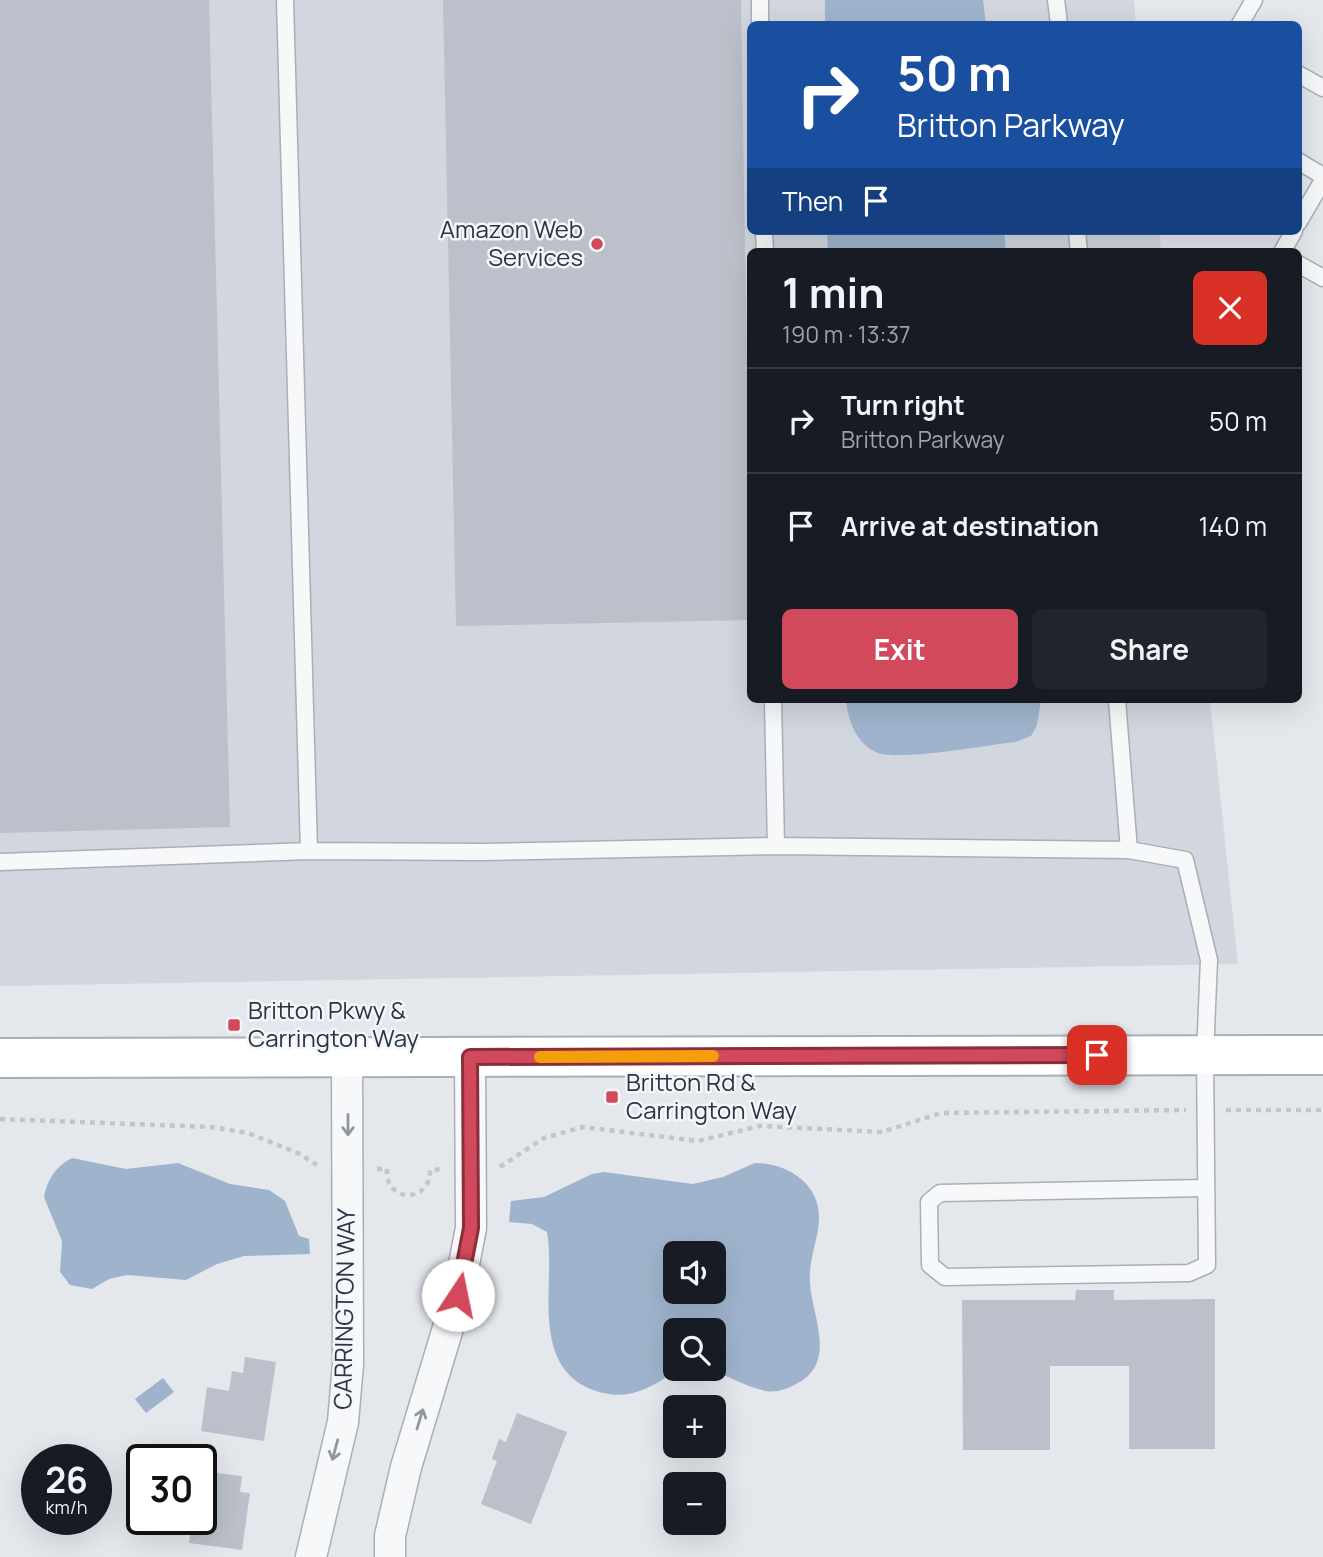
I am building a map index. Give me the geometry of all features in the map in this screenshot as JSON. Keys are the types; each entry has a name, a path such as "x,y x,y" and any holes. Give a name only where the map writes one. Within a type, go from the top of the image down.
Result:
{"main road":[{"path":"0,1058 1323,1055"}],"street":[{"name":"CARRINGTON WAY","path":"311,1557 343,1422 348,1364 347,1057"},
{"path":"390,1557 390,1536 406,1468 458,1295 471,1228 470,1057"}],"lane":[{"path":"285,0 309,851"},
{"path":"760,0 760,21"},
{"path":"1056,0 1059,21"},
{"path":"1242,21 1254,0"},
{"path":"1302,76 1323,88"},
{"path":"1302,164 1323,178 1302,216"},
{"path":"1302,266 1323,278"},
{"path":"773,703 776,846"},
{"path":"1117,703 1129,850"},
{"path":"0,862 309,851 483,852 776,846 1129,850 1185,860 1209,960 1205,1110 1207,1265 1189,1273 945,1277 930,1265 929,1202 940,1193 1206,1188"}],"path":[{"path":"0,1119 210,1127 248,1133 298,1153 322,1168 387,1169 386,1179 392,1189 410,1195 417,1194 427,1185 430,1170 502,1167 544,1138 583,1127 698,1141 760,1126 882,1132 941,1113 1323,1110"}],"shaded area":[{"path":"0,0 1134,0 1136,21 747,21 747,235 1159,235 1161,248 747,248 747,703 1210,703 1238,964 0,986"}],"water":[{"path":"825,0 983,0 986,21 825,21"},
{"path":"827,235 1004,235 1006,248 828,248"},
{"path":"847,703 1041,703 1037,725 1031,736 1015,742 905,755 889,755 871,749 859,738"},
{"path":"72,1158 126,1169 178,1163 230,1184 269,1190 285,1201 299,1236 309,1239 310,1254 244,1256 217,1264 186,1280 127,1275 109,1279 92,1289 70,1285 60,1272 62,1241 44,1197 53,1174"},
{"path":"755,1163 779,1167 800,1178 808,1186 818,1207 819,1220 810,1275 820,1338 816,1364 809,1375 796,1384 774,1391 758,1389 726,1376 726,1318 663,1318 663,1380 646,1389 621,1395 586,1387 569,1374 558,1358 551,1338 547,1232 532,1224 509,1222 511,1201 544,1197 592,1174 604,1172 693,1184 723,1177"},
{"path":"163,1378 174,1392 146,1413 135,1399"}],"building":[{"path":"0,0 209,0 230,827 0,833"},
{"name":"Amazon Web Services","path":"443,0 741,0 747,372 747,620 456,626"},
{"path":"1076,1290 1114,1290 1114,1300 1215,1299 1215,1449 1129,1449 1129,1366 1050,1366 1050,1450 963,1450 962,1300 1075,1300"},
{"path":"245,1357 276,1362 264,1441 201,1431 207,1387 229,1391 232,1371 243,1373"},
{"path":"517,1413 567,1432 531,1524 481,1504 497,1461 492,1459 499,1439 506,1442"},
{"path":"217,1473 242,1476 240,1492 250,1493 242,1550 189,1543 190,1535 217,1535"}],"slow traffic":[{"path":"540,1057 713,1056"}],"place":[{"name":"Amazon Web Services","path":"597,244"},
{"name":"Britton Pkwy & Carrington Way","path":"234,1025"},
{"name":"Britton Rd & Carrington Way","path":"612,1097"}],"route":[{"path":"458,1295 471,1228 470,1057 1097,1055"}]}
